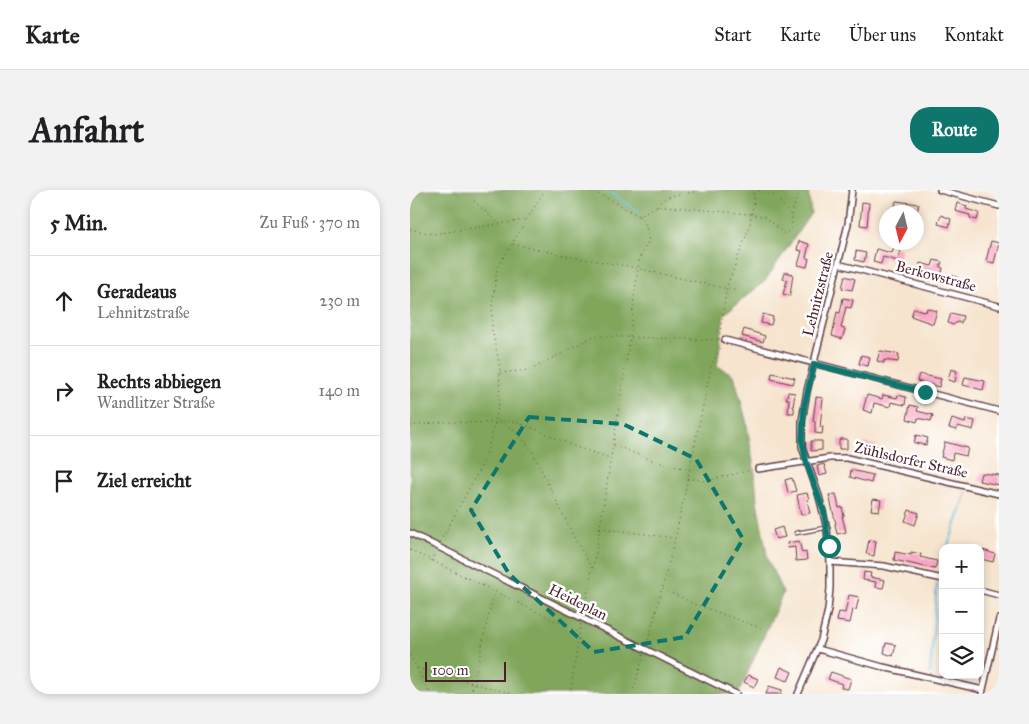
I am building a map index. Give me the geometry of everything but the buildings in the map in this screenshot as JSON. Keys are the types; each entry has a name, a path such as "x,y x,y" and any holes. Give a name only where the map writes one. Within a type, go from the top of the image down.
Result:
{"street":[{"name":"Lehnitzstraße","path":"798,694 818,649 828,610 830,562 827,527 819,496 806,461 802,441 802,420 850,214 852,190"},
{"path":"940,190 999,206"},
{"name":"Berkowstraße","path":"838,264 999,306"},
{"path":"722,340 999,411"},
{"name":"Zühlsdorfer Straße","path":"758,469 838,457 855,459 999,494"},
{"name":"Heideplan","path":"410,533 736,694"},
{"path":"830,562 884,566 939,579"},
{"path":"984,591 999,595"},
{"path":"818,649 983,692 999,619"}],"lane":[{"path":"796,533 827,527"}],"path":[{"path":"431,561 485,459 495,423 499,402 500,373 492,330 493,292 498,268 545,190"},
{"path":"570,694 579,633 600,528 630,336 640,253 649,241 645,222 638,216 589,190"},
{"path":"679,190 693,192 700,190"},
{"path":"632,694 675,539 712,363 722,340 726,288 749,228 753,190"},
{"path":"757,190 775,196 791,215"},
{"path":"657,206 765,217 784,234 792,229 791,215 800,190"},
{"path":"638,216 657,206 662,197 667,193"},
{"path":"474,201 498,224"},
{"path":"410,229 434,234 526,220"},
{"path":"512,244 737,291"},
{"path":"500,373 530,370 594,336 722,340"},
{"path":"495,423 504,420 529,427 577,447 610,458"},
{"path":"410,426 443,422 503,423 515,430 531,449 575,539 592,568"},
{"path":"612,444 647,458 681,468 689,468"},
{"path":"687,478 704,481 728,474 758,469"},
{"path":"600,528 675,539"},
{"path":"410,550 579,633"},
{"path":"662,589 697,605 761,628"},
{"path":"471,694 494,592"},
{"path":"410,655 430,694"},
{"path":"417,668 513,694"}],"highlighted area":[{"path":"529,417 623,424 696,459 743,539 685,637 594,652 509,574 471,510"}],"green space":[{"path":"410,190 808,190 811,213 765,281 724,314 717,366 734,375 746,420 755,474 757,501 768,560 783,593 738,694 410,694"}],"waterway":[{"path":"605,190 639,212"},
{"path":"948,544 967,493"},
{"path":"930,673 937,584"}],"route":[{"path":"829,546 824,512 802,447 802,420 814,364 925,392"}]}
